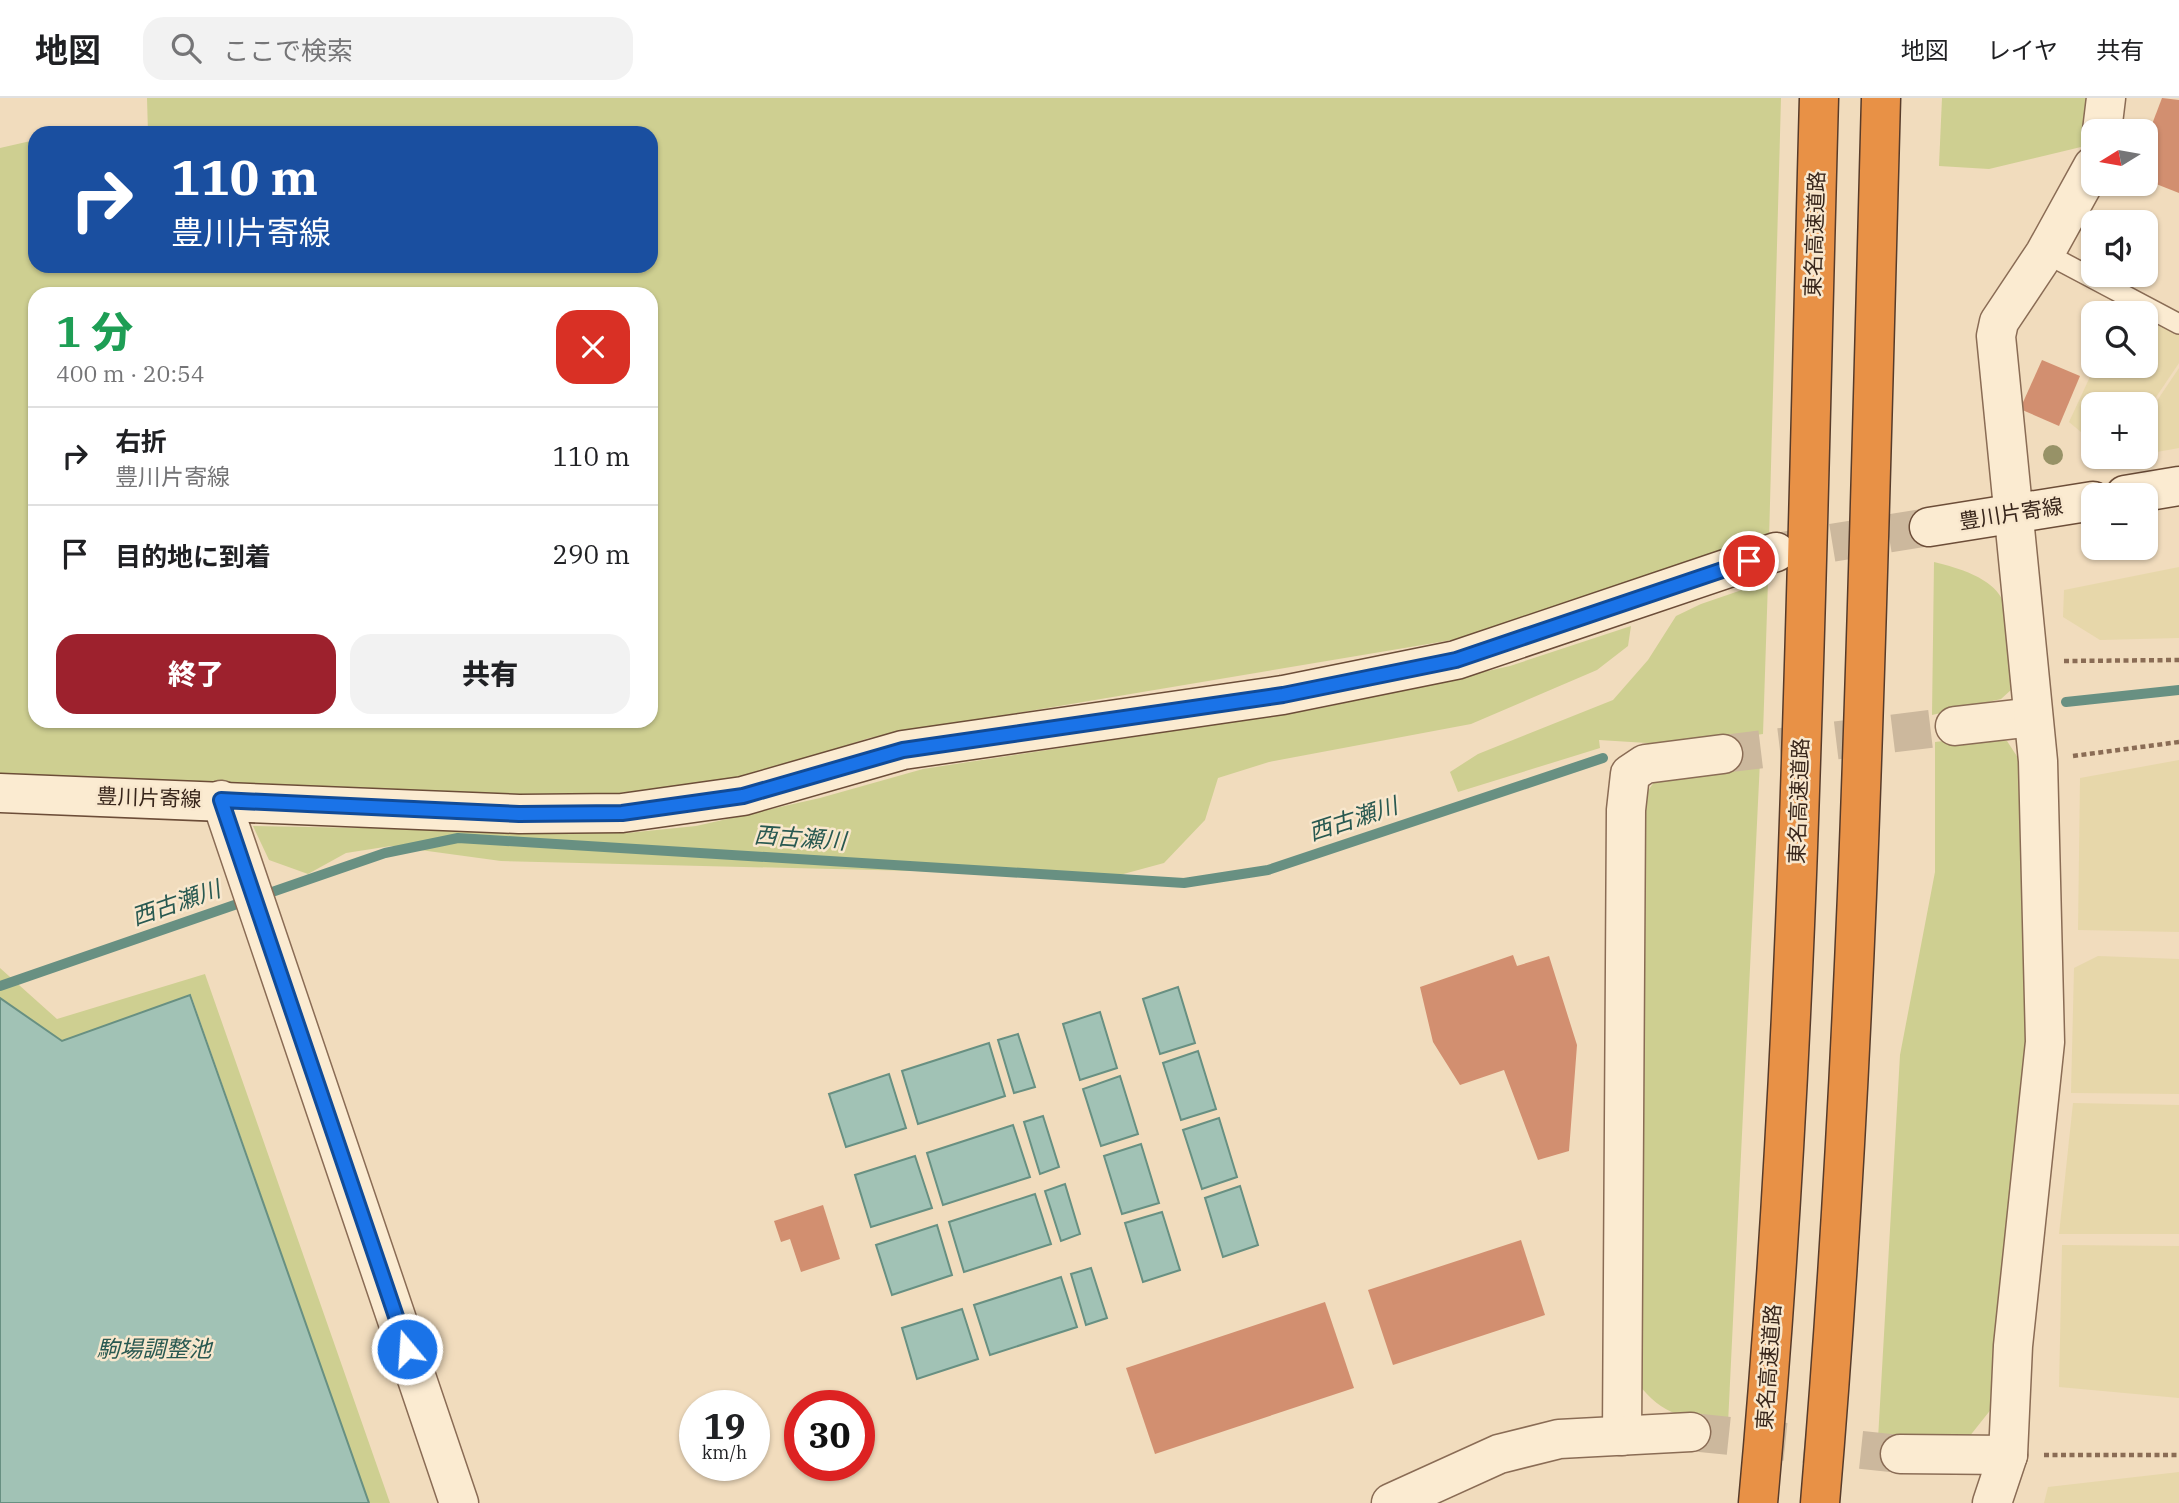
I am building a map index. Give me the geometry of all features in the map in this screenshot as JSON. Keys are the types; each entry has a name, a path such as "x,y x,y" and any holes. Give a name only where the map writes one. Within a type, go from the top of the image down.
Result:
{"highway":[{"name":"東名高速道路","path":"1758,1503 1769,1374 1797,872 1819,98"},
{"path":"1820,1503 1830,1393 1859,875 1881,98"}],"street":[{"path":"2103,119 2106,98"},
{"path":"1992,1503 2008,1455 2013,1346 2045,1042 2038,761 2011,514 1996,337 1999,322 2045,253 2081,188"},
{"path":"2158,490 2179,486"},
{"name":"豊川片寄線","path":"1929,527 2081,503"},
{"name":"豊川片寄線","path":"0,793 519,814 622,813 743,796 903,750 1283,695 1456,660 1776,552"},
{"path":"1955,726 2033,717"},
{"path":"1622,1436 1626,810 1630,774 1645,764 1723,754"},
{"path":"221,800 459,1503"},
{"path":"1391,1503 1499,1454 1559,1439 1692,1432"},
{"path":"1900,1454 2008,1455"}],"lane":[{"path":"2045,253 2179,324"}],"path":[{"path":"2027,662 2179,660"},
{"path":"2038,761 2179,742"},
{"path":"2008,1455 2179,1455"}],"shaded area":[{"path":"2158,321 2179,332 2179,363 2158,394 2158,392 2083,392 2089,378 2158,378"},
{"path":"2179,368 2179,448 2158,452 2158,399"},
{"path":"2081,396 2081,432 2069,422"},
{"path":"2179,567 2179,638 2100,640 2063,617 2064,590"},
{"path":"2179,760 2179,932 2078,930 2080,778"},
{"path":"2098,956 2179,959 2179,1094 2071,1093 2074,968"},
{"path":"2073,1103 2179,1105 2179,1234 2059,1234"},
{"path":"2062,1245 2179,1246 2179,1398 2059,1387"},
{"path":"2179,1472 2179,1503 2044,1503 2048,1487"}],"green space":[{"path":"147,98 1781,98 1769,540 1452,640 869,738 741,780 619,793 518,794 0,777 0,148 28,142 28,273 658,273 658,126 148,126"},
{"path":"1942,98 2088,98 2085,119 2081,119 2081,147 1989,169 1939,166"},
{"path":"1934,562 1962,570 1983,580 1997,591 2005,604 2011,640 2012,689 2001,699 1932,715"},
{"path":"1768,581 1763,734 1679,745 1599,740 1600,748 1458,792 1450,772 1478,754 1613,700 1648,660 1676,616 1701,604"},
{"path":"1631,626 1628,646 1597,670 1471,724 1269,762 1218,778 1205,820 1164,863 1116,876 501,861 391,846 346,853 308,874 269,860 253,826 627,833 696,826 820,798 923,769 1317,709 1510,666"},
{"path":"1984,736 2007,741 2022,764 2030,1055 1996,1403 1969,1437 1939,1444 1878,1439 1900,1055 1935,872 1935,742"},
{"path":"1760,761 1728,1424 1676,1414 1656,1403 1636,1381 1641,801 1654,782"},
{"path":"0,968 57,1019 205,974 390,1503 369,1503 191,995 62,1041 0,998"}],"water":[{"path":"1178,987 1195,1043 1160,1054 1143,999"},
{"name":"駒場調整池","path":"190,995 369,1503 0,1503 0,998 62,1041"},
{"path":"1100,1012 1117,1068 1080,1080 1063,1024"},
{"path":"1018,1034 1035,1087 1014,1093 998,1040"},
{"path":"989,1043 1005,1096 918,1124 902,1071"},
{"path":"1198,1051 1216,1109 1181,1120 1163,1063"},
{"path":"889,1074 906,1128 846,1147 829,1094"},
{"path":"1120,1076 1138,1134 1101,1146 1083,1089"},
{"path":"1043,1116 1059,1167 1040,1174 1024,1122"},
{"path":"1219,1118 1237,1177 1202,1189 1183,1130"},
{"path":"1013,1125 1030,1177 943,1205 927,1153"},
{"path":"1141,1144 1159,1203 1122,1214 1104,1156"},
{"path":"915,1156 932,1208 871,1227 855,1175"},
{"path":"1065,1184 1080,1234 1061,1241 1045,1191"},
{"path":"1240,1186 1258,1245 1223,1257 1205,1198"},
{"path":"1035,1194 1051,1244 964,1272 949,1222"},
{"path":"1162,1212 1180,1270 1143,1282 1125,1223"},
{"path":"937,1225 952,1275 892,1295 876,1245"},
{"path":"1091,1268 1107,1318 1086,1325 1071,1274"},
{"path":"1061,1277 1077,1327 990,1355 974,1305"},
{"path":"962,1309 978,1359 917,1379 902,1328"}],"building":[{"path":"2162,98 2179,100 2179,193 2158,185 2158,119 2154,119"},
{"path":"2042,360 2080,376 2059,426 2020,409"},
{"path":"1513,955 1517,966 1549,956 1577,1045 1569,1151 1538,1160 1504,1070 1460,1085 1433,1042 1420,987"},
{"path":"823,1205 840,1259 801,1272 790,1239 781,1242 774,1221"},
{"path":"1521,1240 1545,1315 1393,1365 1368,1290"},
{"path":"1325,1302 1354,1388 1155,1454 1126,1368"}],"waterway":[{"name":"西古瀬川","path":"2066,702 2179,690"},
{"name":"西古瀬川","path":"0,986 385,853 458,838 1184,883 1268,870 1603,758"}],"tunnel":[{"path":"1776,552 1929,527"},
{"path":"1723,754 1955,726"},
{"path":"1691,1432 1900,1454"}],"route":[{"path":"407,1349 221,800 519,814 622,813 743,796 903,750 1283,695 1456,660 1749,561"}]}
